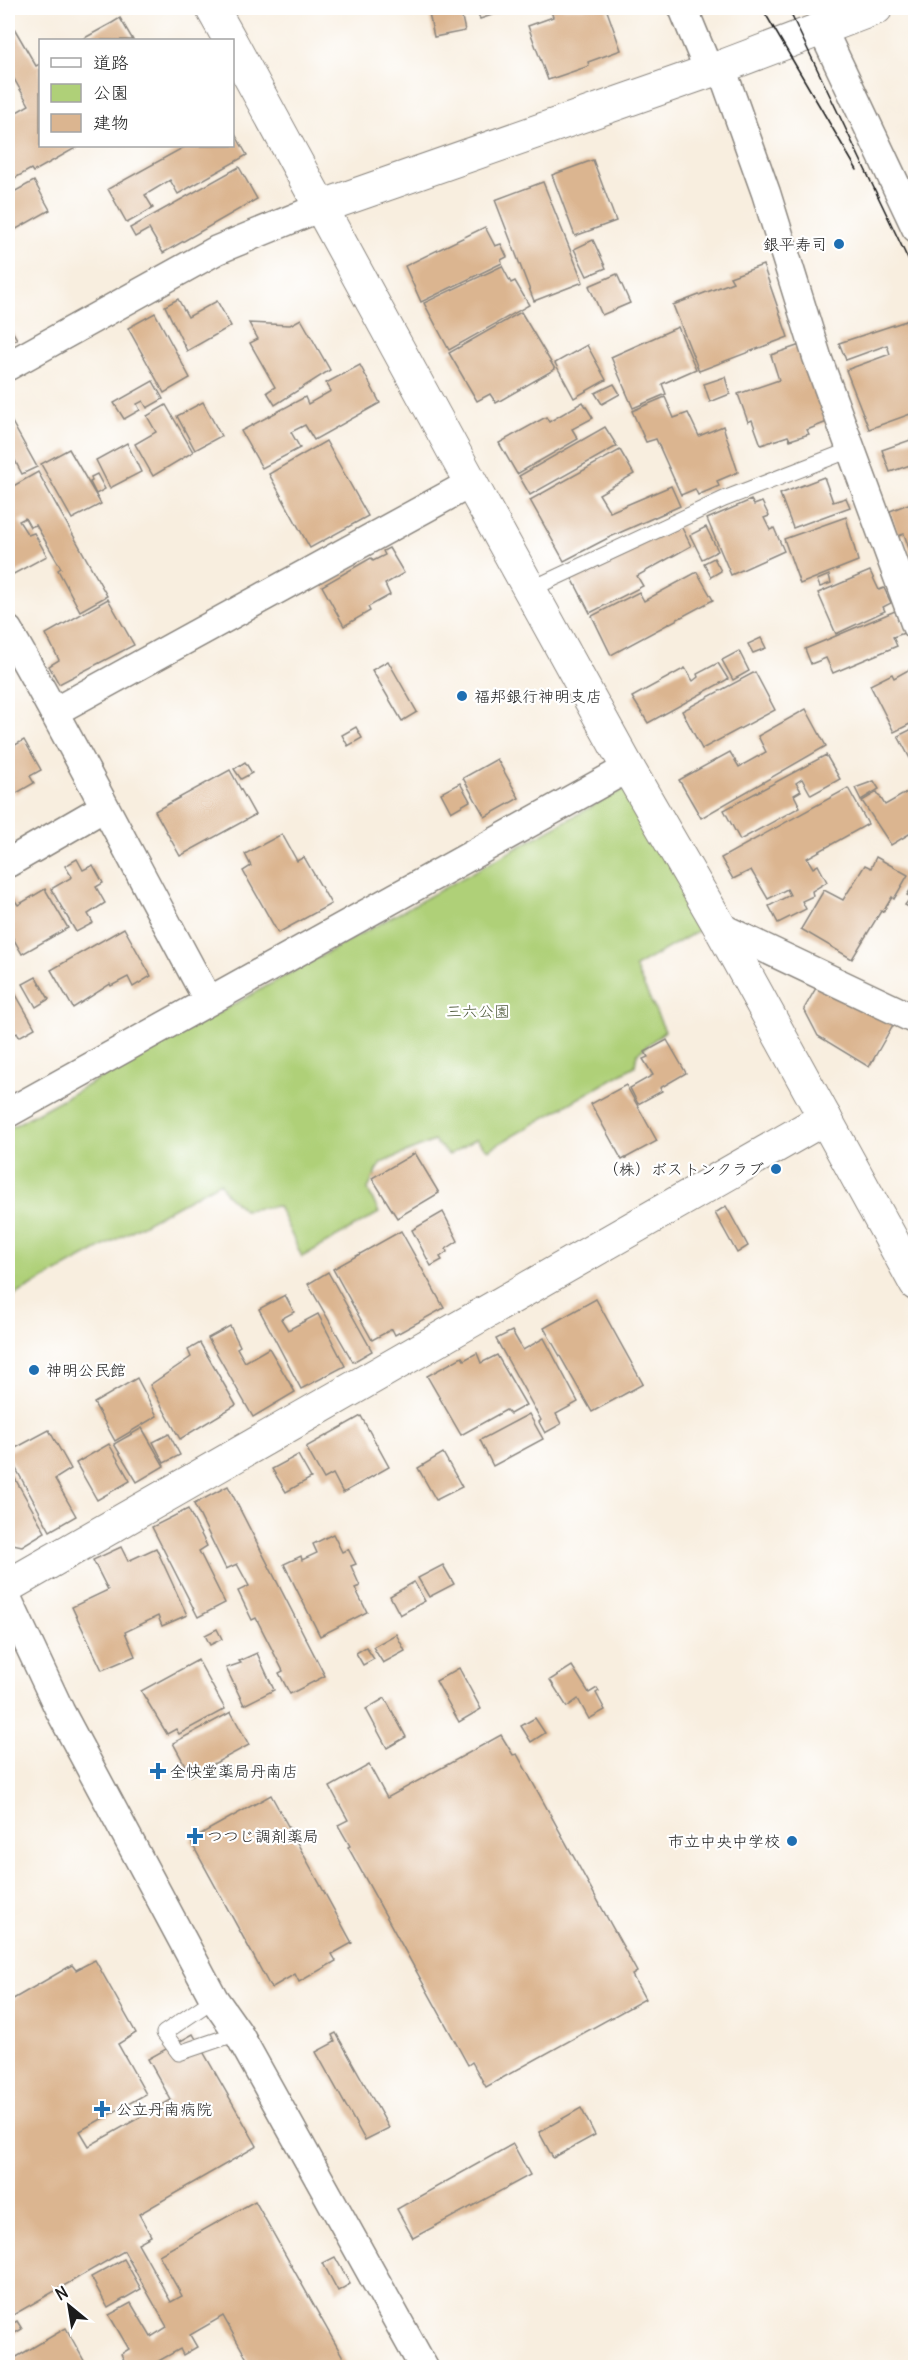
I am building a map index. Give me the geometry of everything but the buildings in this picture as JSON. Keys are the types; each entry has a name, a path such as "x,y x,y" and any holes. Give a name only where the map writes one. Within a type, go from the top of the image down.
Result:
{"street":[{"path":"212,8 229,39"},
{"path":"682,8 715,69 766,193 850,450 915,626"},
{"path":"8,366 217,249 321,207 715,69 876,8"},
{"path":"822,29 915,228"},
{"path":"234,48 471,483 628,768 720,927 915,1284"},
{"path":"54,712 471,483"},
{"path":"8,630 208,1000"},
{"path":"8,1113 628,768"},
{"path":"8,863 103,808"},
{"path":"720,927 915,1020"},
{"path":"8,1586 825,1118"},
{"path":"8,1600 60,1711 214,1999 238,2033 424,2367"}],"lane":[{"path":"530,590 724,499 850,450"},
{"path":"214,1999 164,2033 179,2053 238,2033"}],"green space":[{"name":"三六公園","path":"627,787 705,927 635,967 665,1031 637,1054 635,1066 488,1150 476,1139 449,1155 434,1141 381,1163 368,1189 379,1213 302,1257 278,1206 244,1210 226,1194 220,1182 8,1299 8,1129"}],"tram line":[{"path":"762,8 857,170"},
{"path":"788,8 916,276"}],"place":[{"name":"銀平寿司","path":"839,244"},
{"name":"福邦銀行神明支店","path":"462,696"},
{"name":"（株）ボストンクラブ","path":"776,1169"},
{"name":"神明公民館","path":"34,1370"},
{"name":"全快堂薬局丹南店","path":"158,1771"},
{"name":"つつじ調剤薬局","path":"195,1836"},
{"name":"市立中央中学校","path":"792,1841"},
{"name":"公立丹南病院","path":"102,2109"}]}
